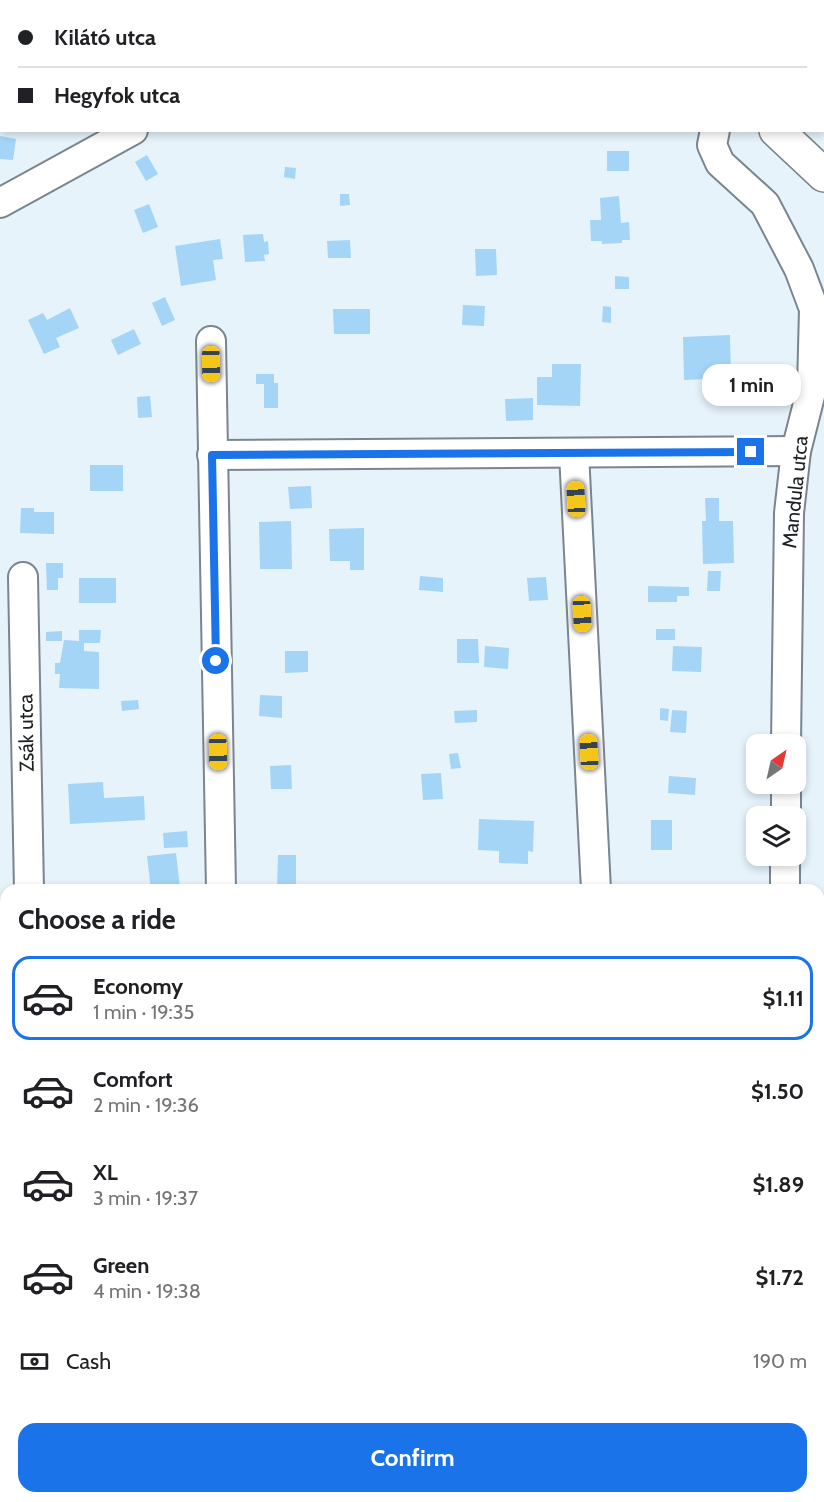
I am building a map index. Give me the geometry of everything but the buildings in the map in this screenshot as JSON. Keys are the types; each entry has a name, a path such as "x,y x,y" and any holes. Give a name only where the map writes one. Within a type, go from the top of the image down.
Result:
{"street":[{"path":"0,203 129,132"},
{"name":"Mandula utca","path":"715,132 712,145 720,163 765,204 799,269 814,309 812,388 796,452 789,513 786,734"},
{"path":"778,132 824,175"},
{"path":"804,132 824,144"},
{"path":"211,341 220,884"},
{"path":"212,455 796,452"},
{"path":"574,453 596,884"},
{"name":"Zsák utca","path":"23,577 29,884"},
{"path":"785,866 785,884"}],"route":[{"path":"216,661 212,455 751,452"}]}
